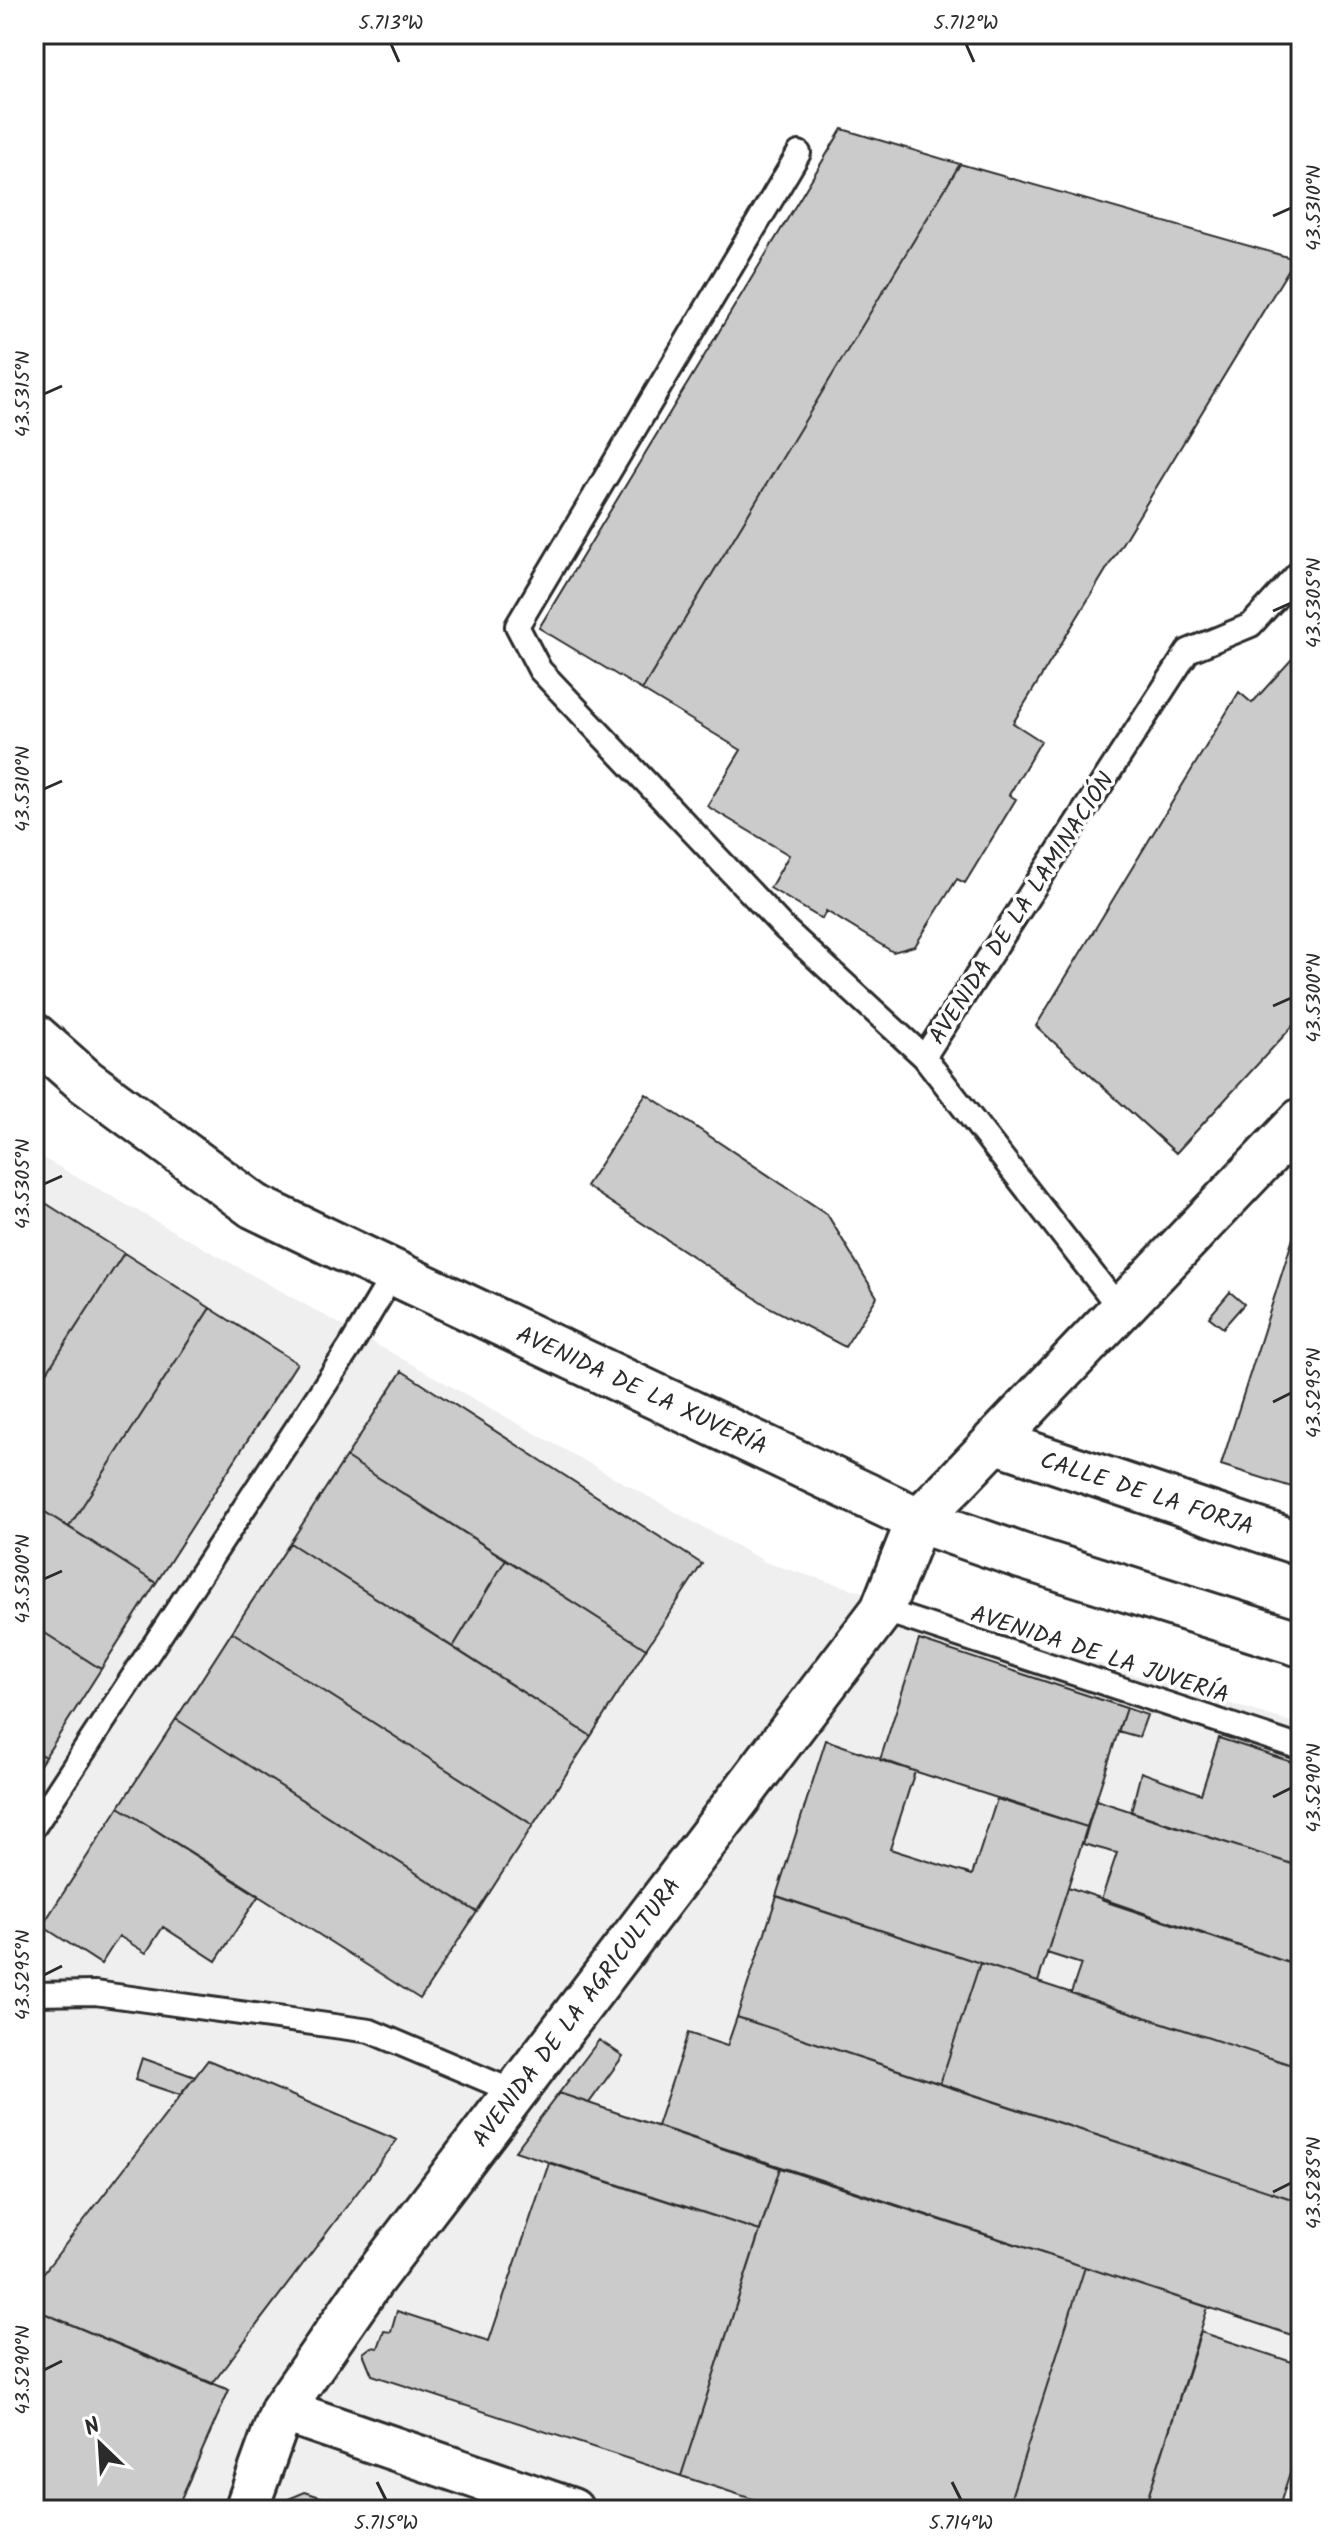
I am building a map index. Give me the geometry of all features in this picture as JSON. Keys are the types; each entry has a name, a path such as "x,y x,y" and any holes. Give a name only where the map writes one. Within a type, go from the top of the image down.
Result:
{"street":[{"name":"AVENIDA DE LA XUVERÍA","path":"34,1036 85,1081 254,1206 918,1520 1021,1556 1301,1644"},
{"path":"918,1520 1301,1120"},
{"name":"CALLE DE LA FORJA","path":"994,1441 1301,1544"},
{"name":"AVENIDA DE LA AGRICULTURA","path":"246,2510 282,2410 373,2279 882,1610 918,1520"},
{"path":"282,2410 572,2510"}],"lane":[{"path":"799,153 517,626 540,670 784,928 924,1057"},
{"name":"AVENIDA DE LA LAMINACIÓN","path":"1120,1309 924,1057 1188,651 1251,625 1301,570"},
{"path":"34,1827 350,1347 394,1273"},
{"name":"AVENIDA DE LA JUVERÍA","path":"882,1610 1301,1748"},
{"path":"34,1994 95,1993 370,2031 515,2092"}],"shaded area":[{"path":"34,1153 767,1563 1301,1725 1301,2510 34,2510"}],"building":[{"path":"842,129 960,164 642,690 539,628"},
{"path":"960,164 1295,259 1013,723 1041,741 1009,795 1016,799 965,883 957,879 915,946 893,952 826,911 822,919 770,888 789,855 707,806 741,750 642,690"},
{"path":"1301,649 1301,1017 1176,1153 1036,1026 1239,692 1252,703"},
{"path":"646,1094 827,1214 877,1297 845,1347 769,1307 586,1186"},
{"path":"36,1197 124,1253 34,1392 34,1200"},
{"path":"1301,1213 1301,1490 1221,1465"},
{"path":"124,1253 210,1308 69,1527 34,1505 34,1392"},
{"path":"1230,1292 1244,1304 1223,1328 1209,1317"},
{"path":"210,1308 297,1363 156,1583 69,1527"},
{"path":"402,1371 702,1564 646,1649 346,1457"},
{"path":"346,1457 506,1559 453,1647 290,1543"},
{"path":"34,1505 156,1583 101,1669 34,1626"},
{"path":"290,1543 591,1736 533,1825 232,1632"},
{"path":"506,1559 646,1649 591,1736 453,1647"},
{"path":"34,1626 101,1669 45,1757 34,1750"},
{"path":"232,1632 533,1825 477,1912 176,1719"},
{"path":"919,1640 1126,1708 1087,1827 880,1760"},
{"path":"1126,1708 1147,1715 1139,1737 1118,1731"},
{"path":"176,1719 477,1912 420,1999 119,1807"},
{"path":"1219,1738 1301,1765 1301,1867 1131,1812 1141,1772 1201,1794"},
{"path":"826,1740 915,1771 890,1849 972,1875 997,1799 1087,1827 1038,1982 776,1896"},
{"path":"34,1750 45,1757 34,1774"},
{"path":"1096,1800 1301,1867 1301,1967 1101,1900 1117,1853 1083,1844"},
{"path":"119,1807 259,1895 216,1961 163,1927 146,1953 119,1936 101,1964 42,1926"},
{"path":"1068,1887 1301,1967 1301,2068 1071,1993 1081,1964 1047,1953"},
{"path":"777,1896 980,1963 940,2084 737,2017"},
{"path":"980,1963 1301,2068 1301,2202 940,2084"},
{"path":"737,2017 1301,2202 1301,2338 657,2126 688,2033 727,2046"},
{"path":"599,2040 623,2056 589,2103 559,2093"},
{"path":"142,2058 195,2077 180,2095 135,2080"},
{"path":"208,2060 397,2140 212,2384 34,2309 34,2285"},
{"path":"559,2093 780,2168 760,2231 515,2151"},
{"path":"549,2163 760,2231 681,2476 372,2375 363,2353 371,2347 378,2348 384,2331 391,2332 397,2311 489,2341"},
{"path":"780,2168 1085,2267 1007,2510 787,2510 681,2476"},
{"path":"1085,2267 1208,2307 1144,2510 1007,2510"},
{"path":"34,2309 229,2390 176,2510 34,2508"},
{"path":"1201,2332 1301,2365 1301,2438 1278,2510 1144,2510"},
{"path":"305,2492 360,2510 283,2510 286,2500"}]}
